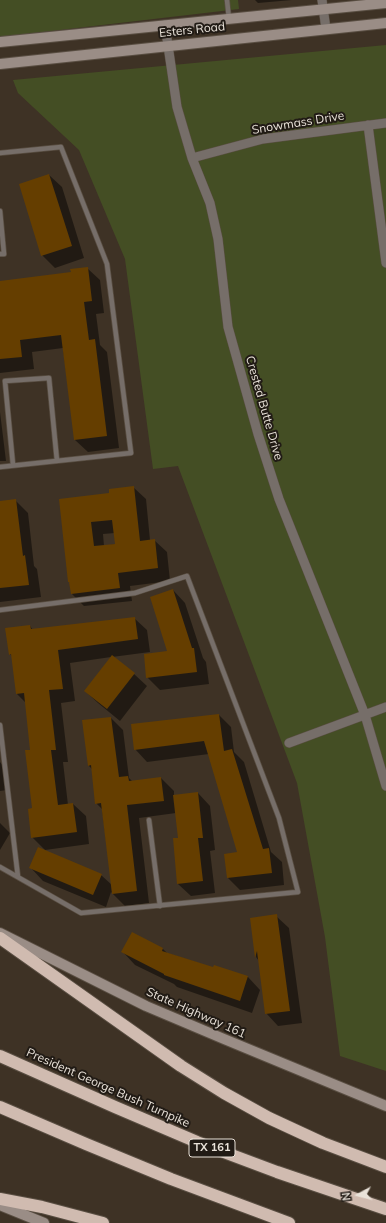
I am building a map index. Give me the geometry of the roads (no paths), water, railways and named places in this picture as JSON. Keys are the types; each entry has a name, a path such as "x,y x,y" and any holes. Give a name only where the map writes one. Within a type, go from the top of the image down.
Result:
{"highway":[{"path":"0,938 181,1066 224,1093 276,1121 323,1143 386,1166"},
{"path":"0,1047 43,1075"},
{"name":"President George Bush Turnpike","path":"0,1056 197,1142 277,1172 386,1209"},
{"path":"0,1107 171,1179 289,1223"},
{"path":"0,1199 42,1207 103,1223"}],"main road":[{"name":"Esters Road","path":"0,42 229,19 323,5 386,3"},
{"name":"Esters Road","path":"0,64 386,23"},
{"name":"State Highway 161","path":"0,932 146,1006 386,1106"},
{"path":"0,1205 44,1223"}],"street":[{"path":"323,5 326,29"},
{"name":"Crested Butte Drive","path":"165,25 177,107 192,158 210,202 218,239 228,327 258,434 279,499 364,715 386,786"},
{"name":"Snowmass Drive","path":"192,158 263,139 386,123"},
{"path":"368,125 386,263"},
{"path":"288,743 386,707"}],"lane":[{"path":"227,0 229,19"},
{"path":"0,153 61,147 107,264 131,453 0,467"},
{"path":"0,211 4,254 0,254"},
{"path":"13,465 5,381 49,378 57,461"},
{"path":"0,610 135,593 187,576 279,818 298,892 81,913 0,867"},
{"path":"0,725 18,877"},
{"path":"149,820 160,906"}]}
